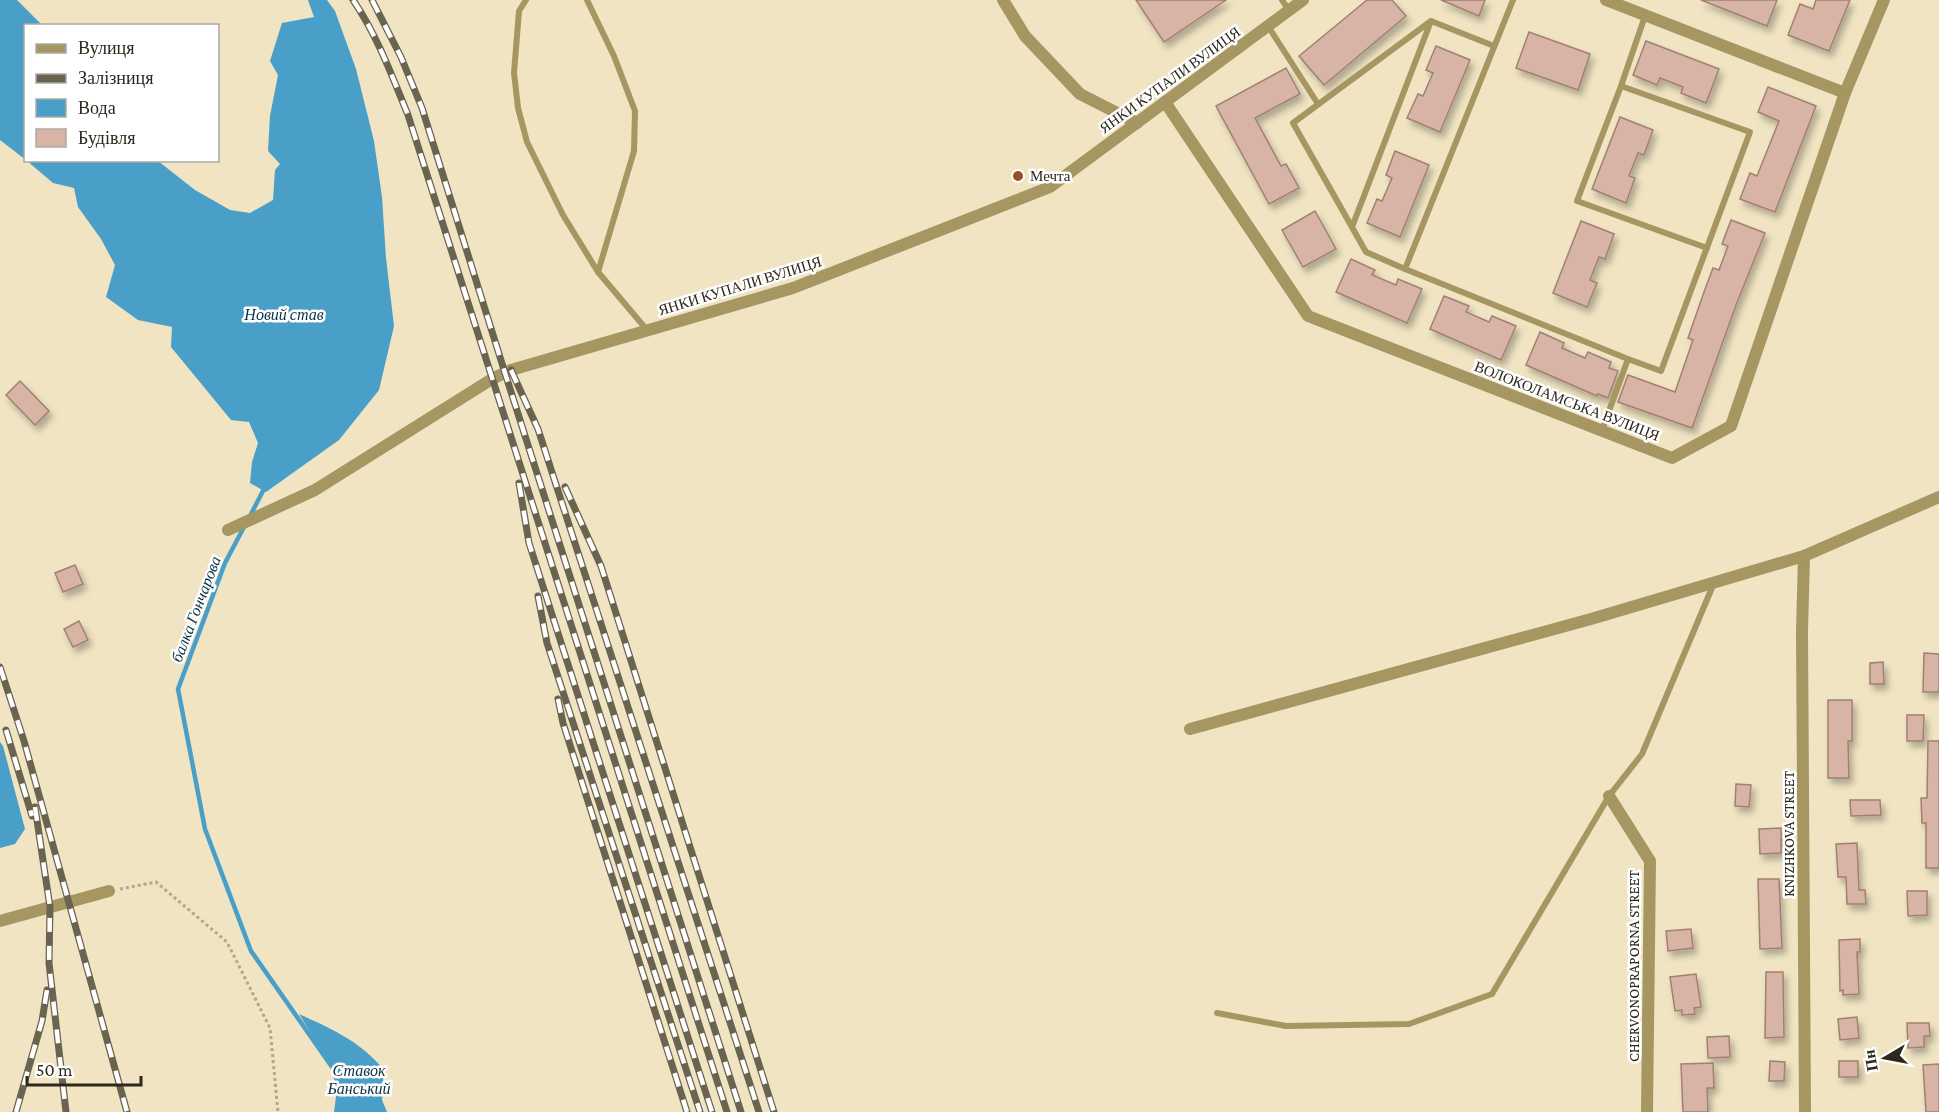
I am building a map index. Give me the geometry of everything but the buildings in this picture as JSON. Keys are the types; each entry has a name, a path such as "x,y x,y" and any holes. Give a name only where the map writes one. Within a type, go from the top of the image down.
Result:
{"street":[{"path":"1003,0 1025,36 1080,94 1137,123"},
{"name":"ЯНКИ КУПАЛИ ВУЛИЦЯ","path":"228,530 315,490 492,379 511,370 793,288 1050,187 1268,26 1286,5 1303,0"},
{"path":"1606,0 1845,93"},
{"name":"ВОЛОКОЛАМСЬКА ВУЛИЦЯ","path":"1165,102 1308,316 1672,458 1731,426 1845,93 1884,0"},
{"path":"1190,729 1590,620 1804,556 1939,497"},
{"name":"KNIZHKOVA STREET","path":"1804,556 1802,643 1805,1112"},
{"name":"CHERVONOPRAPORNA STREET","path":"1609,796 1650,861 1647,1112"},
{"path":"0,921 110,891"}],"lane":[{"path":"526,0 519,11 514,74 518,108 527,142 562,215 598,272 647,330"},
{"path":"587,0 614,56 634,111 634,151 598,272"},
{"path":"1405,269 1513,0"},
{"path":"1645,15 1621,86 1577,201 1707,248"},
{"path":"1431,21 1494,46"},
{"path":"1431,21 1293,123 1366,252 1661,371 1750,132 1621,86"},
{"path":"1352,227 1431,21"},
{"path":"1268,26 1318,104"},
{"path":"1602,430 1628,359"},
{"path":"1216,1013 1286,1026 1409,1024 1492,994 1609,796 1642,754 1715,583"}],"path":[{"path":"110,891 156,882 227,942 270,1028 278,1112"}],"water":[{"path":"0,0 17,0 41,24 24,24 24,158 0,140"},
{"name":"Новий став","path":"308,0 327,0 335,11 356,69 374,141 382,197 394,326 379,390 339,440 266,492 250,483 252,462 258,443 249,422 231,420 171,347 172,327 138,320 106,297 115,265 101,239 78,207 74,188 53,183 28,162 159,162 195,190 230,210 250,213 273,200 275,170 280,164 268,151 270,116 278,75 270,61 282,23 314,17"},
{"path":"0,742 25,829 15,844 0,848"},
{"name":"Ставок Банський","path":"299,1014 355,1043 384,1070 382,1100 387,1112 334,1112 337,1089 330,1064"}],"waterway":[{"name":"балка Гончарова","path":"249,518 266,485"},
{"name":"балка Гончарова","path":"245,525 225,563 178,689 205,829 251,951 332,1067"}],"railway":[{"path":"353,0 377,41 408,115 727,1112"},
{"path":"372,0 401,57 422,108 741,1112"},
{"path":"511,370 538,429 759,1112"},
{"path":"519,483 529,543 712,1112"},
{"path":"565,487 601,566 774,1112"},
{"path":"538,596 547,643 700,1112"},
{"path":"0,667 24,741 127,1112"},
{"path":"558,699 563,723 687,1112"},
{"path":"6,730 32,816"},
{"path":"35,807 50,907 49,963 66,1112"},
{"path":"16,1112 42,1021 47,990"}],"place":[{"name":"Мечта","path":"1018,176"}]}
